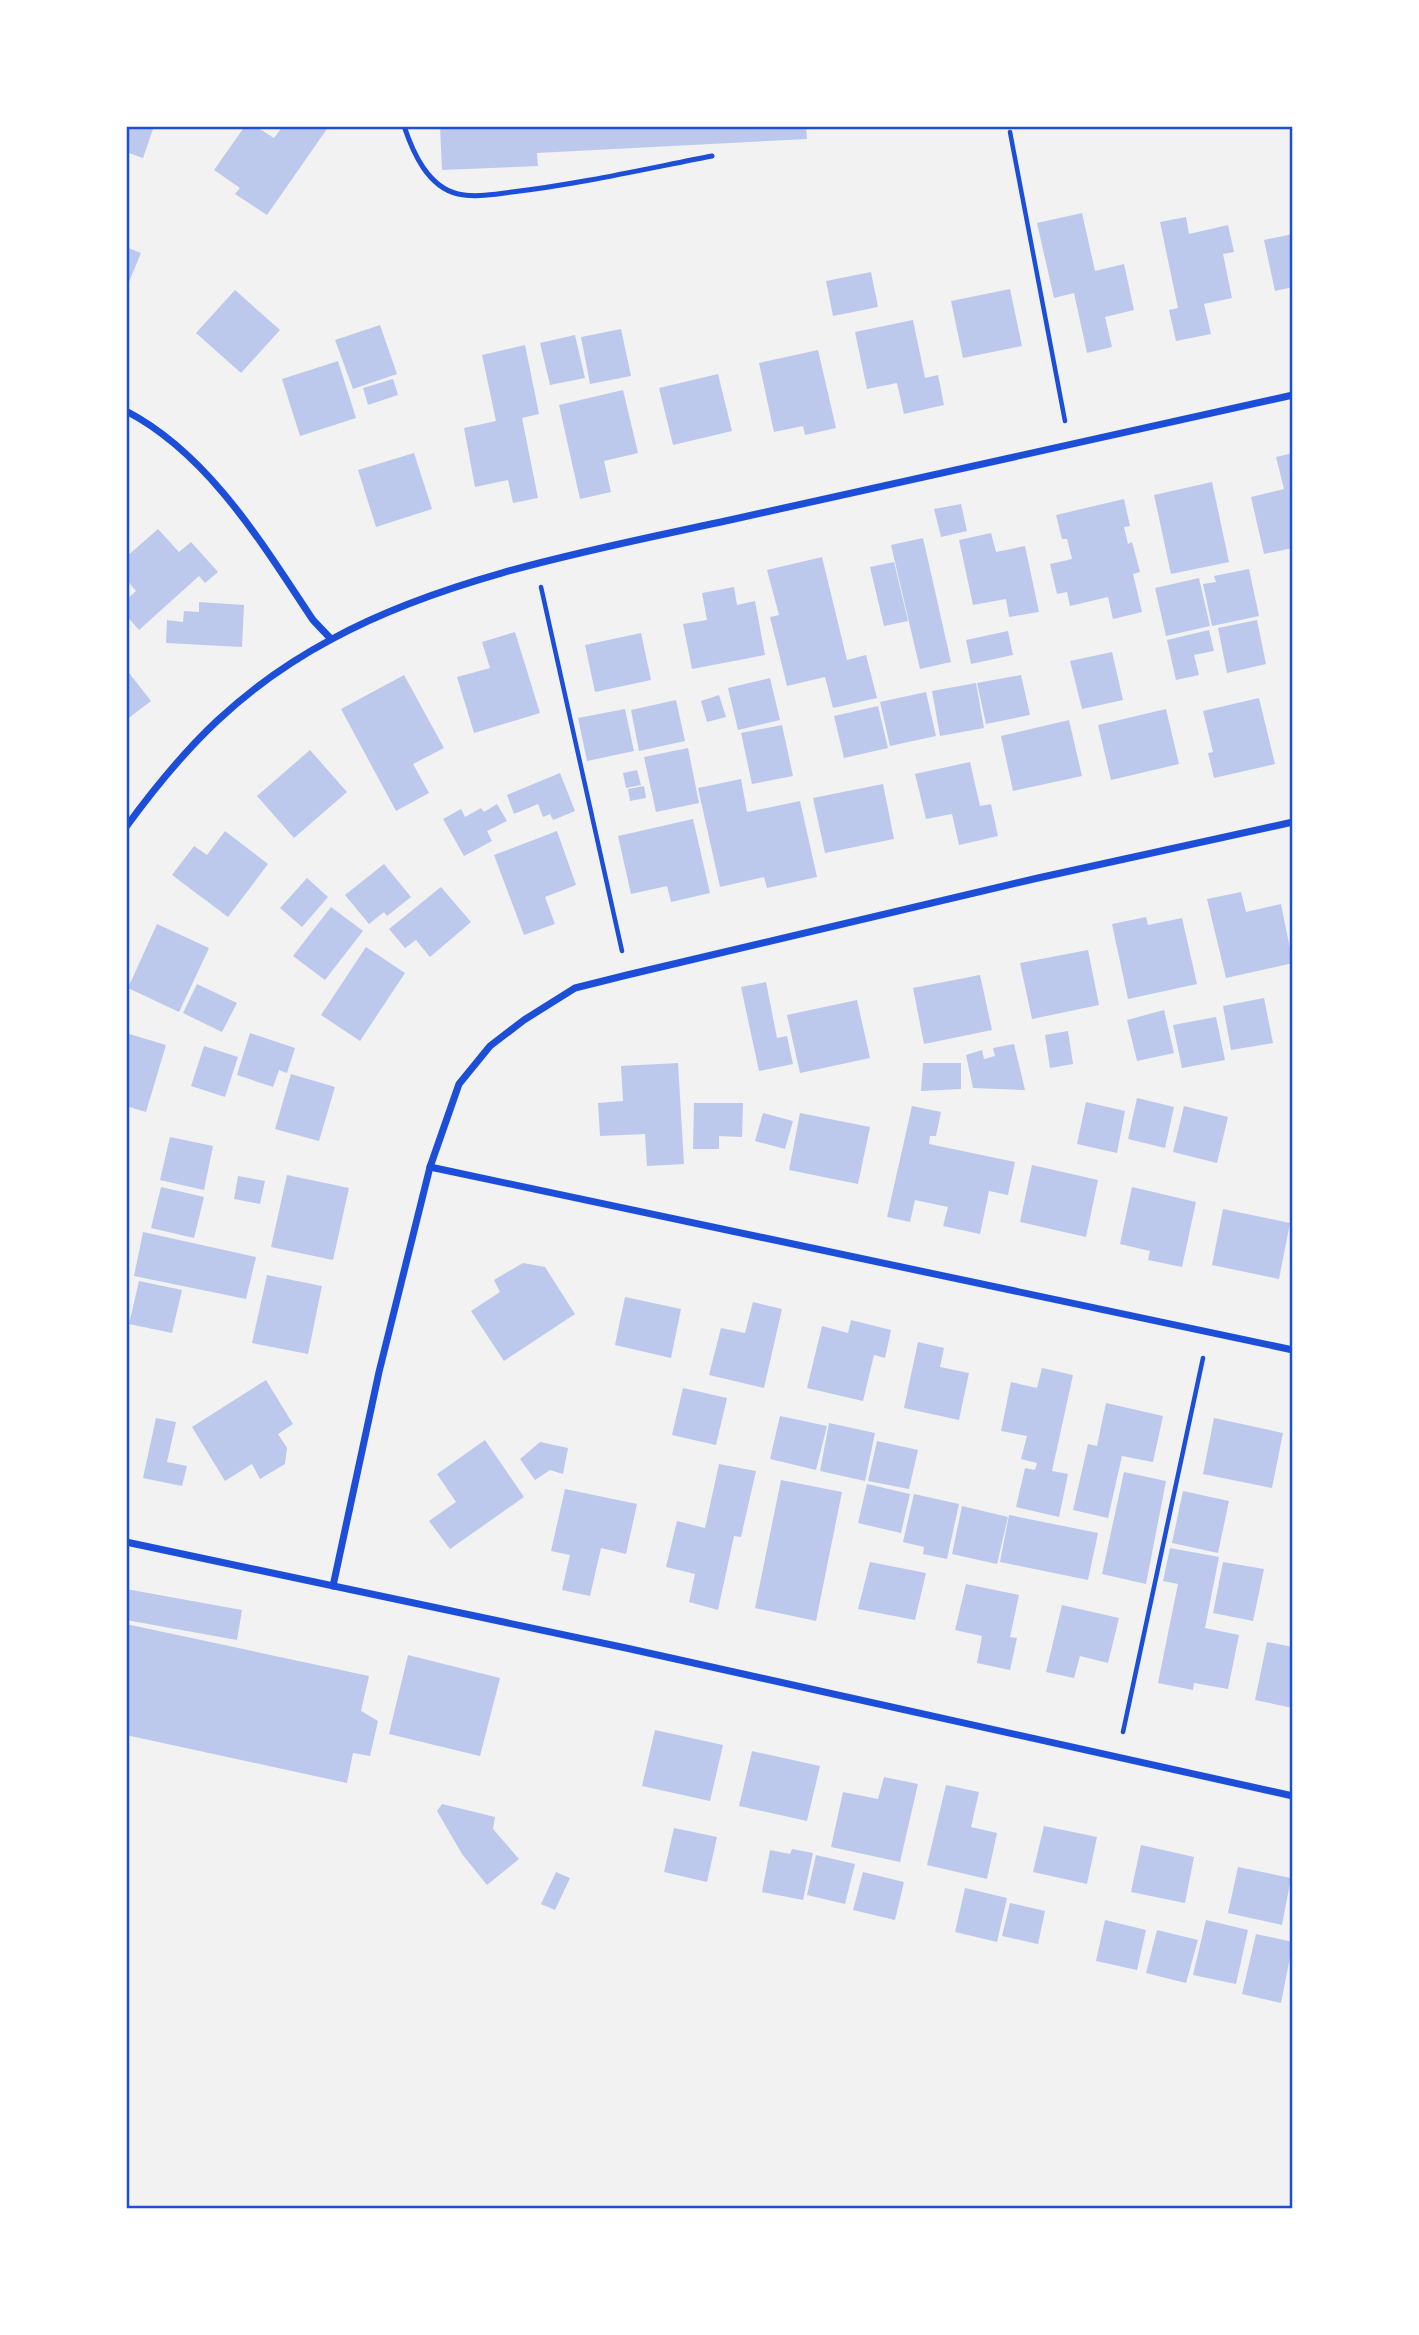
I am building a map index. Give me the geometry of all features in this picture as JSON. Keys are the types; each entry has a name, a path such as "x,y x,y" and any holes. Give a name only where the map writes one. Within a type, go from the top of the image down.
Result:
{"street":[{"path":"126,827 169,768 235,701 331,639 414,600 589,551 1293,395"},
{"path":"126,411 141,419 218,484 313,620 331,639"},
{"path":"333,1586 379,1372 430,1167 459,1084 491,1046 523,1020 575,988 1038,878 1293,822"},
{"path":"430,1167 1293,1350"},
{"path":"126,1542 1293,1797"}],"lane":[{"path":"404,126 424,169 439,184 458,194 540,189 712,156"}],"path":[{"path":"1010,132 1062,406"},
{"path":"543,601 627,975"},
{"path":"1117,1757 1208,1332"}],"building":[{"path":"126,126 154,126 143,158 126,152"},
{"path":"245,126 255,126 274,138 283,126 329,126 267,215 235,194 240,188 214,170"},
{"path":"440,126 806,126 807,139 537,153 538,166 442,170"},
{"path":"1082,213 1095,271 1124,264 1134,310 1105,317 1112,347 1087,353 1074,293 1054,298 1037,223"},
{"path":"1186,217 1189,234 1228,225 1234,252 1223,254 1232,298 1204,304 1211,334 1176,341 1169,310 1178,308 1160,222"},
{"path":"1293,234 1293,287 1275,291 1264,240"},
{"path":"126,247 141,253 126,289"},
{"path":"871,272 878,307 833,316 826,281"},
{"path":"1010,289 1022,346 963,358 951,301"},
{"path":"235,290 280,330 241,373 196,333"},
{"path":"913,320 925,378 938,375 944,405 904,414 897,383 867,389 855,332"},
{"path":"380,325 397,374 353,389 335,340"},
{"path":"621,329 631,376 590,384 581,337"},
{"path":"575,335 585,378 550,385 540,343"},
{"path":"525,345 539,414 522,418 538,498 513,503 508,480 475,487 464,428 496,421 482,355"},
{"path":"818,350 836,428 805,435 803,426 774,432 759,363"},
{"path":"338,361 356,418 300,436 282,379"},
{"path":"718,374 732,431 673,445 659,388"},
{"path":"393,379 398,395 368,405 363,388"},
{"path":"623,390 638,453 604,461 611,492 580,499 559,405"},
{"path":"414,453 432,509 376,527 358,470"},
{"path":"1293,453 1293,548 1264,554 1251,497 1284,489 1276,457"},
{"path":"1212,482 1229,562 1171,574 1154,495"},
{"path":"1124,499 1130,526 1124,527 1128,544 1132,542 1140,572 1133,574 1142,612 1113,619 1108,597 1070,606 1067,592 1057,594 1050,564 1072,559 1067,539 1062,539 1056,515"},
{"path":"961,504 967,531 941,537 934,509"},
{"path":"158,529 179,552 191,542 218,572 205,583 199,576 139,630 126,615 126,600 136,591 126,579 126,557"},
{"path":"991,533 996,552 1025,546 1039,612 1009,617 1006,599 973,605 959,540"},
{"path":"923,538 951,662 920,669 891,545"},
{"path":"822,557 847,660 866,655 877,698 833,708 825,677 787,686 770,617 779,615 767,570"},
{"path":"894,562 908,621 884,626 870,567"},
{"path":"1249,569 1259,616 1212,626 1203,584 1216,582 1214,576"},
{"path":"1199,578 1210,626 1166,636 1155,588"},
{"path":"734,587 737,605 755,601 765,655 692,669 683,624 707,620 702,593"},
{"path":"199,602 244,605 242,647 166,643 167,620 183,622 184,611 199,612"},
{"path":"1257,620 1266,664 1227,673 1218,628"},
{"path":"1209,630 1214,651 1194,655 1199,675 1176,680 1167,640"},
{"path":"1008,631 1013,655 971,664 966,640"},
{"path":"515,632 540,713 474,733 457,677 490,668 482,642"},
{"path":"641,633 651,680 595,692 585,645"},
{"path":"1112,652 1123,700 1082,709 1070,661"},
{"path":"126,669 151,701 126,720"},
{"path":"404,675 444,748 413,764 429,793 396,811 341,709"},
{"path":"1021,675 1030,715 986,724 977,683"},
{"path":"770,678 780,720 738,730 728,688"},
{"path":"976,683 984,728 940,736 932,691"},
{"path":"926,692 936,736 890,746 880,702"},
{"path":"719,695 726,717 707,722 701,701"},
{"path":"1259,698 1275,764 1214,778 1208,753 1213,752 1203,711"},
{"path":"676,700 685,741 639,751 631,710"},
{"path":"878,706 888,748 844,758 834,716"},
{"path":"625,709 634,751 587,761 578,718"},
{"path":"1166,709 1179,764 1111,780 1098,725"},
{"path":"1069,720 1082,776 1013,791 1001,736"},
{"path":"782,725 793,776 752,784 741,733"},
{"path":"688,748 699,803 656,812 644,757"},
{"path":"310,750 347,792 294,838 257,796"},
{"path":"970,762 980,806 991,804 998,836 959,845 952,814 926,819 915,774"},
{"path":"637,770 641,785 626,788 623,773"},
{"path":"560,773 575,811 553,820 550,814 543,817 538,804 514,814 507,795"},
{"path":"741,779 747,812 800,801 817,877 767,888 764,877 720,887 698,788"},
{"path":"883,784 894,839 825,853 813,798"},
{"path":"644,786 646,798 630,801 628,789"},
{"path":"497,804 507,821 487,831 492,841 464,856 443,819 461,809 465,817 481,808 484,812"},
{"path":"693,819 710,893 671,902 667,886 631,894 618,836"},
{"path":"225,831 268,864 228,917 172,875 194,846 207,855"},
{"path":"557,831 576,885 545,897 555,924 524,935 494,855"},
{"path":"384,864 411,897 387,916 384,912 369,924 345,895"},
{"path":"307,878 328,897 302,927 280,908"},
{"path":"441,887 471,922 430,957 416,940 405,948 389,929"},
{"path":"1241,892 1246,912 1281,904 1293,963 1226,978 1207,899"},
{"path":"331,907 363,931 325,980 293,956"},
{"path":"1146,917 1148,925 1182,918 1197,984 1128,999 1112,924"},
{"path":"157,924 209,948 179,1012 128,988"},
{"path":"366,947 405,973 360,1041 321,1015"},
{"path":"1088,950 1099,1005 1032,1019 1020,963"},
{"path":"980,975 992,1030 924,1044 913,988"},
{"path":"766,982 777,1038 787,1036 793,1064 759,1071 741,987"},
{"path":"197,984 237,1003 222,1032 183,1013"},
{"path":"1264,998 1273,1043 1231,1050 1223,1006"},
{"path":"857,1000 870,1058 800,1073 787,1015"},
{"path":"1164,1010 1174,1053 1137,1061 1127,1020"},
{"path":"1216,1017 1225,1060 1182,1068 1173,1025"},
{"path":"1068,1031 1073,1064 1050,1068 1045,1035"},
{"path":"126,1033 166,1045 146,1112 126,1106"},
{"path":"250,1033 295,1048 287,1073 279,1070 273,1087 237,1075"},
{"path":"1014,1044 1025,1090 973,1088 966,1055 982,1050 984,1059 995,1056 993,1048"},
{"path":"204,1046 238,1057 225,1097 191,1086"},
{"path":"678,1063 684,1164 647,1166 645,1134 600,1136 598,1103 623,1101 621,1066"},
{"path":"923,1063 961,1063 961,1089 921,1091"},
{"path":"291,1074 335,1087 319,1141 275,1129"},
{"path":"1137,1098 1174,1107 1165,1148 1128,1139"},
{"path":"1086,1102 1125,1111 1117,1153 1077,1144"},
{"path":"694,1103 743,1103 742,1137 719,1136 719,1149 693,1149"},
{"path":"912,1106 941,1112 936,1136 930,1136 929,1144 1015,1162 1008,1195 989,1191 980,1234 943,1226 948,1207 915,1200 910,1222 887,1217"},
{"path":"1184,1106 1228,1117 1217,1163 1173,1152"},
{"path":"763,1113 793,1121 785,1149 755,1141"},
{"path":"800,1113 870,1127 858,1184 789,1170"},
{"path":"170,1137 213,1146 204,1190 160,1180"},
{"path":"1032,1165 1098,1180 1086,1237 1020,1222"},
{"path":"287,1175 349,1188 333,1260 271,1247"},
{"path":"238,1176 265,1181 260,1204 234,1199"},
{"path":"161,1187 204,1197 194,1238 151,1228"},
{"path":"1132,1187 1196,1202 1182,1267 1148,1260 1150,1251 1120,1244"},
{"path":"1223,1209 1290,1223 1279,1279 1212,1265"},
{"path":"143,1232 256,1257 246,1299 134,1276"},
{"path":"523,1263 545,1267 575,1314 504,1361 471,1311 500,1292 494,1280"},
{"path":"267,1275 322,1286 308,1354 252,1343"},
{"path":"139,1281 182,1290 172,1333 129,1324"},
{"path":"625,1297 681,1309 671,1358 615,1345"},
{"path":"753,1302 782,1309 764,1388 709,1375 721,1328 745,1333"},
{"path":"851,1320 891,1330 885,1358 874,1355 863,1401 807,1388 822,1326 848,1333"},
{"path":"918,1342 944,1348 940,1367 969,1373 959,1420 904,1408"},
{"path":"1042,1368 1073,1375 1052,1471 1068,1474 1059,1517 1016,1507 1025,1468 1035,1470 1037,1463 1021,1459 1027,1436 1001,1431 1011,1382 1037,1388"},
{"path":"266,1380 293,1424 278,1434 287,1448 285,1464 260,1479 252,1464 225,1481 192,1427"},
{"path":"683,1388 727,1398 716,1445 672,1435"},
{"path":"1106,1403 1163,1416 1153,1462 1122,1456 1108,1518 1073,1510 1088,1444 1097,1446"},
{"path":"780,1416 827,1426 816,1470 770,1459"},
{"path":"156,1418 176,1422 167,1462 187,1466 182,1486 143,1478"},
{"path":"1214,1418 1283,1433 1272,1488 1203,1474"},
{"path":"829,1423 875,1433 865,1481 820,1471"},
{"path":"485,1440 524,1497 450,1549 429,1521 456,1502 437,1474"},
{"path":"877,1441 918,1450 909,1489 868,1481"},
{"path":"540,1442 568,1448 563,1474 550,1470 535,1480 520,1459"},
{"path":"719,1464 756,1471 741,1537 734,1536 718,1610 689,1602 695,1574 666,1567 677,1521 705,1528"},
{"path":"1124,1472 1166,1481 1146,1584 1102,1574"},
{"path":"781,1480 842,1492 816,1621 755,1608"},
{"path":"867,1484 910,1494 901,1533 858,1523"},
{"path":"565,1489 637,1504 626,1554 601,1548 590,1596 562,1590 570,1555 551,1551"},
{"path":"1183,1491 1229,1501 1218,1553 1172,1543"},
{"path":"914,1494 959,1504 947,1559 923,1554 924,1547 903,1542"},
{"path":"962,1506 1008,1517 997,1564 952,1554"},
{"path":"1009,1515 1098,1533 1088,1580 1000,1562"},
{"path":"1170,1548 1219,1557 1205,1628 1239,1635 1228,1689 1194,1683 1193,1690 1158,1683 1178,1584 1163,1581"},
{"path":"870,1562 926,1573 915,1620 858,1609"},
{"path":"1223,1562 1264,1569 1253,1621 1213,1613"},
{"path":"966,1584 1019,1595 1010,1637 1017,1638 1010,1670 977,1663 982,1636 955,1630"},
{"path":"126,1589 242,1610 237,1640 126,1620"},
{"path":"1062,1605 1119,1618 1108,1663 1080,1656 1074,1678 1046,1672"},
{"path":"126,1624 369,1676 361,1711 378,1721 370,1756 353,1753 347,1783 126,1735"},
{"path":"1267,1642 1293,1647 1293,1708 1255,1700"},
{"path":"408,1655 500,1678 480,1756 389,1734"},
{"path":"655,1730 723,1745 710,1801 642,1786"},
{"path":"752,1751 820,1766 807,1821 739,1806"},
{"path":"884,1777 918,1784 900,1862 831,1847 843,1792 878,1799"},
{"path":"946,1785 979,1792 971,1827 997,1833 987,1879 927,1865"},
{"path":"442,1804 495,1817 493,1829 519,1859 487,1885 462,1854 437,1811"},
{"path":"1044,1826 1097,1837 1087,1884 1033,1872"},
{"path":"674,1828 717,1837 707,1882 664,1872"},
{"path":"1141,1845 1194,1857 1185,1903 1131,1892"},
{"path":"792,1849 813,1853 803,1900 762,1892 770,1850 790,1854"},
{"path":"816,1855 855,1864 845,1904 807,1895"},
{"path":"1238,1867 1291,1878 1282,1925 1228,1913"},
{"path":"556,1872 570,1878 555,1910 541,1904"},
{"path":"863,1872 904,1882 895,1920 853,1910"},
{"path":"965,1888 1007,1898 997,1942 955,1932"},
{"path":"1010,1903 1045,1911 1038,1944 1002,1936"},
{"path":"1105,1920 1146,1930 1137,1970 1096,1961"},
{"path":"1206,1920 1248,1930 1236,1984 1193,1975"},
{"path":"1157,1930 1198,1940 1186,1983 1146,1973"},
{"path":"1256,1934 1293,1942 1281,2003 1242,1994"}]}
